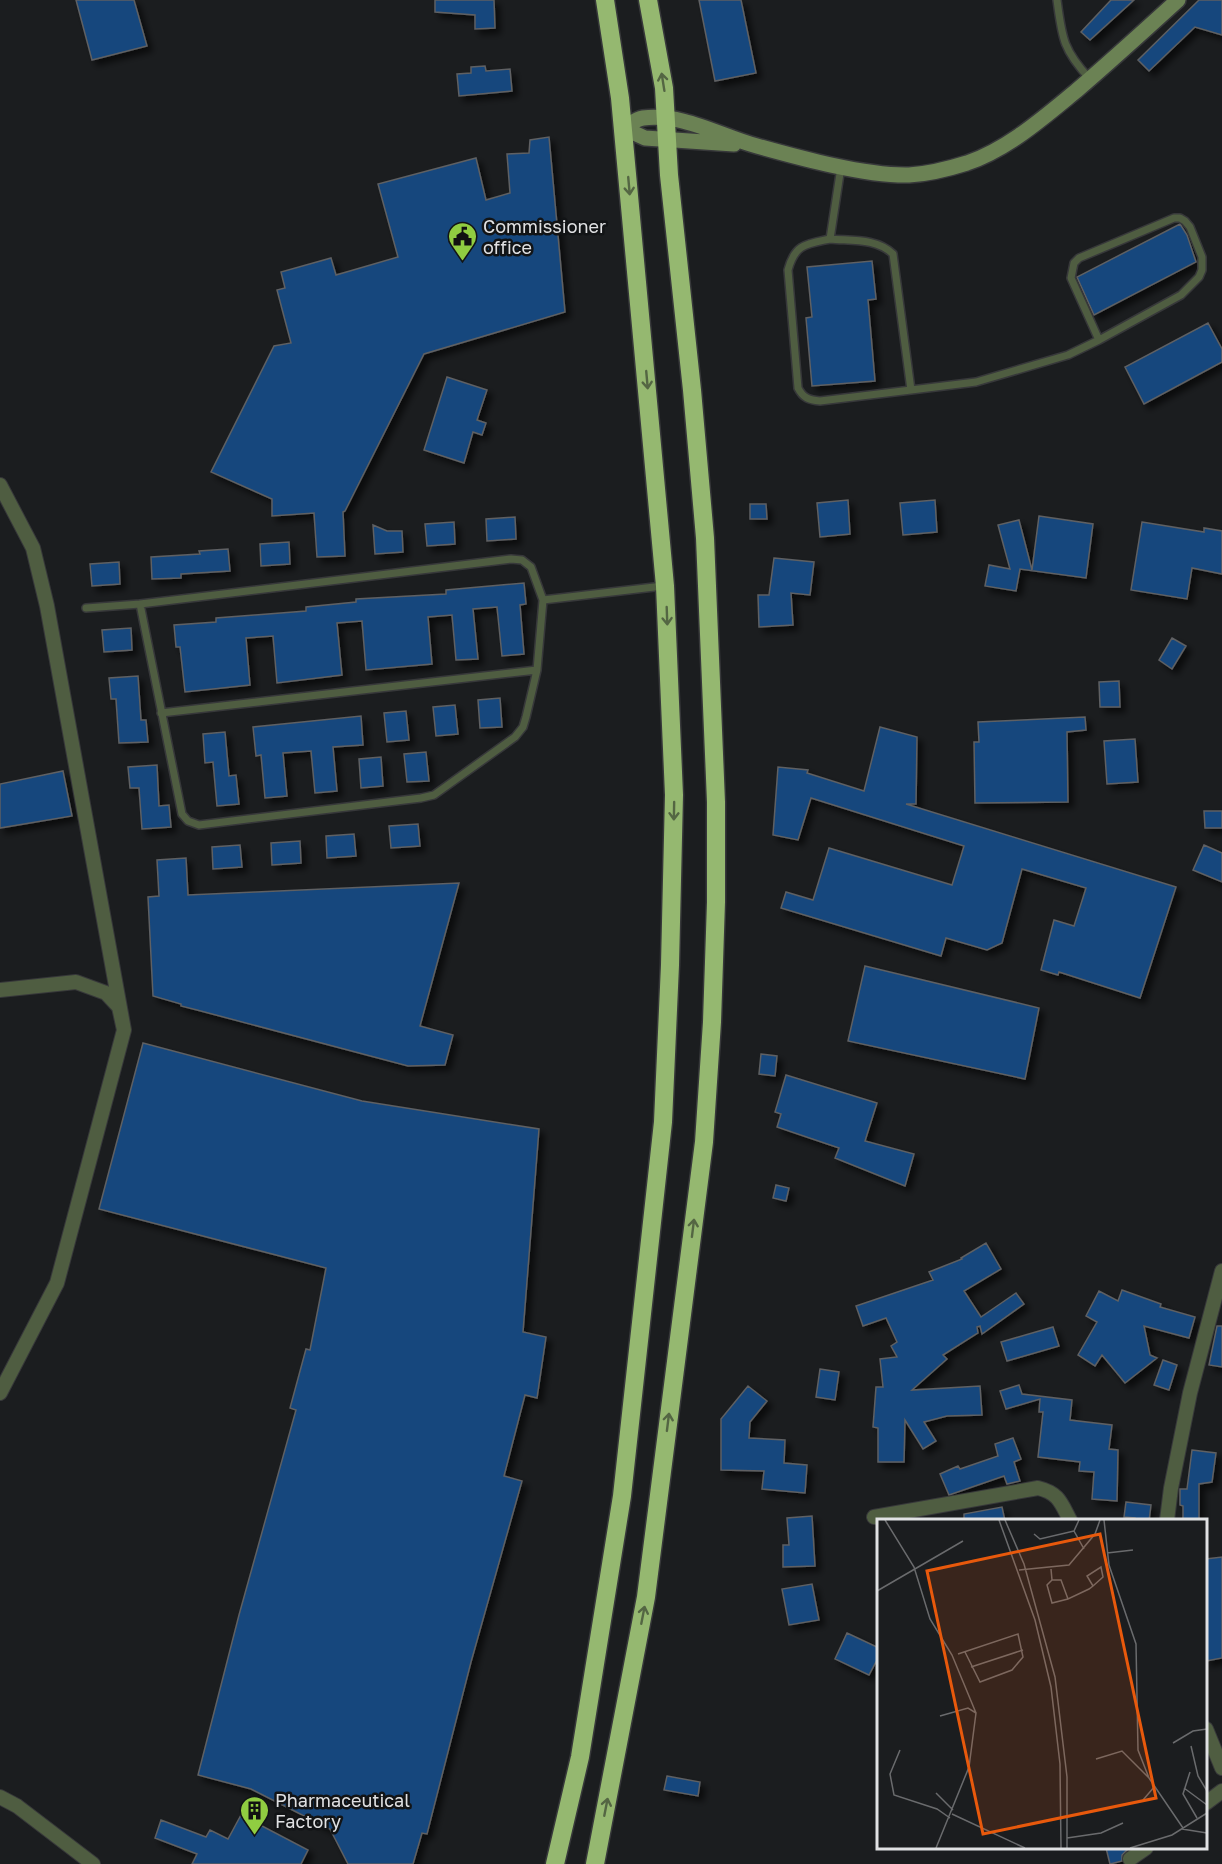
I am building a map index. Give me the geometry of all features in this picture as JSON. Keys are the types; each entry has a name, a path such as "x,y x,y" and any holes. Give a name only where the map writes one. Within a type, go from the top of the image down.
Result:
{"highway":[{"path":"555,1864 580,1757 622,1496 663,1122 670,965 674,795 665,586 623,128 605,0"},
{"path":"596,1864 646,1598 704,1142 712,1022 716,813 705,538 666,141 664,88 648,0"}],"street":[{"path":"623,128 641,118 666,119 687,123 755,146 875,173 909,175 938,171 969,163 998,149 1030,128 1090,79 1178,0"},
{"path":"623,128 645,138 666,141 755,146"},
{"path":"0,485 33,548 47,606 124,1030 57,1283 0,1393"},
{"path":"0,990 76,982 106,993 119,1007 124,1030"},
{"path":"1167,1519 1171,1488 1190,1393 1222,1271"},
{"path":"874,1517 1038,1488 1050,1491 1059,1498 1069,1519"},
{"path":"1207,1731 1222,1768"},
{"path":"1207,1802 1222,1791"},
{"path":"0,1797 17,1806 93,1864"},
{"path":"1130,1859 1145,1849"}],"lane":[{"path":"1057,0 1061,35 1073,61 1090,79"},
{"path":"830,239 841,166"},
{"path":"911,390 893,254 875,242 830,239 806,244 796,250 788,270 798,388 801,395 810,400 820,401 911,390 976,382 1068,354 1099,340 1180,295 1199,277 1202,270 1202,257 1185,220 1174,218 1079,258 1074,263 1071,278 1099,340"},
{"path":"86,608 140,604 511,559 522,560 531,567 543,600 537,670 524,727 515,737 434,795 199,825 188,821 182,814 140,604"},
{"path":"543,600 665,586"},
{"path":"161,713 537,670"}],"building":[{"path":"76,0 134,0 147,46 92,60"},
{"path":"435,0 494,0 495,28 475,29 475,15 435,12"},
{"path":"699,0 741,0 756,73 715,81"},
{"path":"1111,0 1134,0 1090,40 1081,32"},
{"path":"1199,0 1222,0 1222,35 1195,27 1149,71 1138,60"},
{"path":"485,66 486,71 510,69 512,91 459,96 457,74 471,73 471,67"},
{"path":"549,137 565,312 424,354 343,512 345,556 317,557 314,513 272,516 272,499 211,472 274,346 291,343 277,290 285,288 281,272 331,258 336,275 398,257 378,184 476,158 486,200 510,193 507,154 529,153 530,140"},
{"path":"1180,224 1187,235 1196,262 1094,315 1077,277"},
{"path":"872,261 876,299 868,300 875,381 812,386 806,318 812,317 807,267"},
{"path":"1208,323 1222,349 1222,362 1144,404 1125,367"},
{"path":"447,377 487,390 477,420 486,423 482,435 473,432 464,463 424,450"},
{"path":"848,500 850,534 820,537 817,503"},
{"path":"935,500 937,532 903,535 900,503"},
{"path":"750,504 766,504 767,519 750,519"},
{"path":"1039,516 1093,524 1086,578 1020,569 1016,591 985,586 989,565 1010,569 998,525 1019,520 1032,570"},
{"path":"515,517 516,539 487,541 486,519"},
{"path":"454,522 455,544 427,546 425,524"},
{"path":"1142,522 1204,532 1204,528 1222,531 1222,574 1192,568 1187,599 1131,590"},
{"path":"373,525 387,531 402,531 403,552 375,554"},
{"path":"289,542 290,564 261,566 260,544"},
{"path":"228,549 230,571 181,574 181,578 152,579 151,557 200,554 199,551"},
{"path":"774,558 814,562 810,595 791,593 793,625 759,627 758,595 769,595"},
{"path":"119,562 120,584 92,586 90,564"},
{"path":"524,583 526,604 520,605 524,654 502,656 497,607 473,609 478,659 456,660 452,615 428,617 432,664 366,670 362,621 337,623 342,675 277,683 273,636 246,638 250,685 185,692 180,647 176,647 174,625 216,622 216,618 306,611 306,607 356,602 356,599 446,594 446,590"},
{"path":"131,628 132,650 104,652 102,630"},
{"path":"1172,638 1186,646 1172,669 1159,660"},
{"path":"138,676 141,720 146,720 148,742 119,743 116,699 111,699 109,678"},
{"path":"1119,681 1120,707 1100,707 1099,682"},
{"path":"500,698 502,727 480,728 478,700"},
{"path":"455,705 458,734 436,736 433,707"},
{"path":"406,711 409,740 387,742 384,713"},
{"path":"361,716 363,745 333,747 337,791 315,793 311,751 283,753 287,796 265,798 261,755 256,756 253,727"},
{"path":"1085,717 1086,730 1067,732 1068,802 975,803 974,742 979,742 978,722"},
{"path":"880,727 917,737 916,804 906,804 1176,887 1140,998 1059,972 1058,975 1041,970 1054,920 1074,926 1086,888 1022,869 1002,943 987,950 946,938 941,956 781,908 786,892 813,900 829,848 952,885 964,846 811,798 798,840 773,835 778,767 808,770 807,773 864,791"},
{"path":"225,732 229,776 236,775 239,804 217,806 213,762 205,763 203,734"},
{"path":"1135,739 1138,782 1107,784 1104,741"},
{"path":"426,752 429,781 407,782 404,754"},
{"path":"381,757 383,786 361,788 359,759"},
{"path":"157,765 159,806 169,805 171,827 142,829 139,788 130,788 128,767"},
{"path":"63,771 72,816 0,828 0,784"},
{"path":"1204,811 1222,811 1222,828 1205,828"},
{"path":"418,824 420,846 391,848 389,826"},
{"path":"354,834 356,856 327,858 326,836"},
{"path":"300,841 301,863 272,865 271,843"},
{"path":"240,845 242,867 213,869 212,847"},
{"path":"1204,845 1222,853 1222,882 1193,870"},
{"path":"186,858 188,895 459,883 420,1026 453,1035 445,1065 408,1066 181,1006 181,1004 153,996 148,897 159,896 157,860"},
{"path":"865,966 1039,1008 1025,1079 848,1041"},
{"path":"143,1043 362,1101 539,1129 523,1332 546,1337 537,1398 525,1395 504,1476 522,1481 471,1662 427,1834 422,1833 413,1864 348,1864 330,1829 251,1789 198,1775 239,1615 296,1410 290,1408 306,1349 310,1350 326,1268 99,1209"},
{"path":"761,1054 777,1056 775,1076 759,1074"},
{"path":"786,1075 877,1103 865,1141 914,1154 905,1186 835,1158 839,1148 777,1127 781,1114 775,1112"},
{"path":"776,1185 789,1188 786,1201 773,1198"},
{"path":"986,1243 1001,1269 964,1291 981,1317 1016,1293 1024,1304 982,1334 980,1326 977,1327 978,1333 943,1355 947,1359 912,1390 980,1386 982,1415 947,1416 924,1422 936,1441 923,1449 905,1420 904,1462 878,1462 878,1428 873,1427 876,1387 883,1387 880,1359 897,1357 891,1346 897,1342 886,1318 863,1326 856,1306 933,1280 929,1272 962,1259"},
{"path":"1122,1290 1161,1304 1160,1307 1195,1317 1189,1338 1144,1326 1150,1355 1157,1358 1125,1383 1102,1355 1095,1366 1078,1355 1097,1322 1086,1316 1099,1291 1118,1301"},
{"path":"1217,1326 1222,1326 1222,1367 1209,1365"},
{"path":"1053,1327 1059,1346 1007,1361 1001,1342"},
{"path":"1163,1360 1177,1365 1169,1390 1154,1385"},
{"path":"820,1369 839,1372 835,1400 816,1397"},
{"path":"1019,1385 1022,1394 1072,1400 1070,1420 1112,1425 1109,1449 1118,1450 1117,1501 1092,1499 1094,1472 1079,1471 1080,1462 1038,1457 1043,1412 1039,1412 1040,1399 1006,1409 1000,1391"},
{"path":"748,1386 767,1401 750,1422 749,1438 785,1440 784,1463 807,1465 805,1493 762,1489 764,1471 721,1470 721,1419"},
{"path":"1013,1438 1021,1459 1014,1462 1020,1481 1007,1484 1004,1476 949,1495 940,1474 958,1466 960,1469 998,1456 995,1444"},
{"path":"1192,1450 1216,1453 1212,1482 1199,1484 1199,1519 1183,1519 1180,1489 1187,1489"},
{"path":"1126,1502 1151,1505 1149,1519 1124,1517"},
{"path":"1002,1507 1005,1519 964,1519 964,1514"},
{"path":"812,1516 815,1566 783,1567 783,1545 789,1545 787,1518"},
{"path":"1222,1557 1222,1658 1207,1661 1207,1559"},
{"path":"812,1584 819,1620 789,1625 782,1589"},
{"path":"847,1633 877,1647 877,1660 869,1675 835,1659"},
{"path":"667,1776 700,1782 698,1796 664,1790"},
{"name":"Pharmaceutical Factory","path":"241,1815 308,1850 301,1864 192,1864 197,1854 155,1838 161,1820 206,1837 210,1830 228,1839"},
{"path":"1106,1849 1126,1849 1122,1855 1122,1861 1110,1864"}],"place":[{"name":"Commissioner office","path":"462,262"},
{"name":"Pharmaceutical Factory","path":"254,1836"}]}
